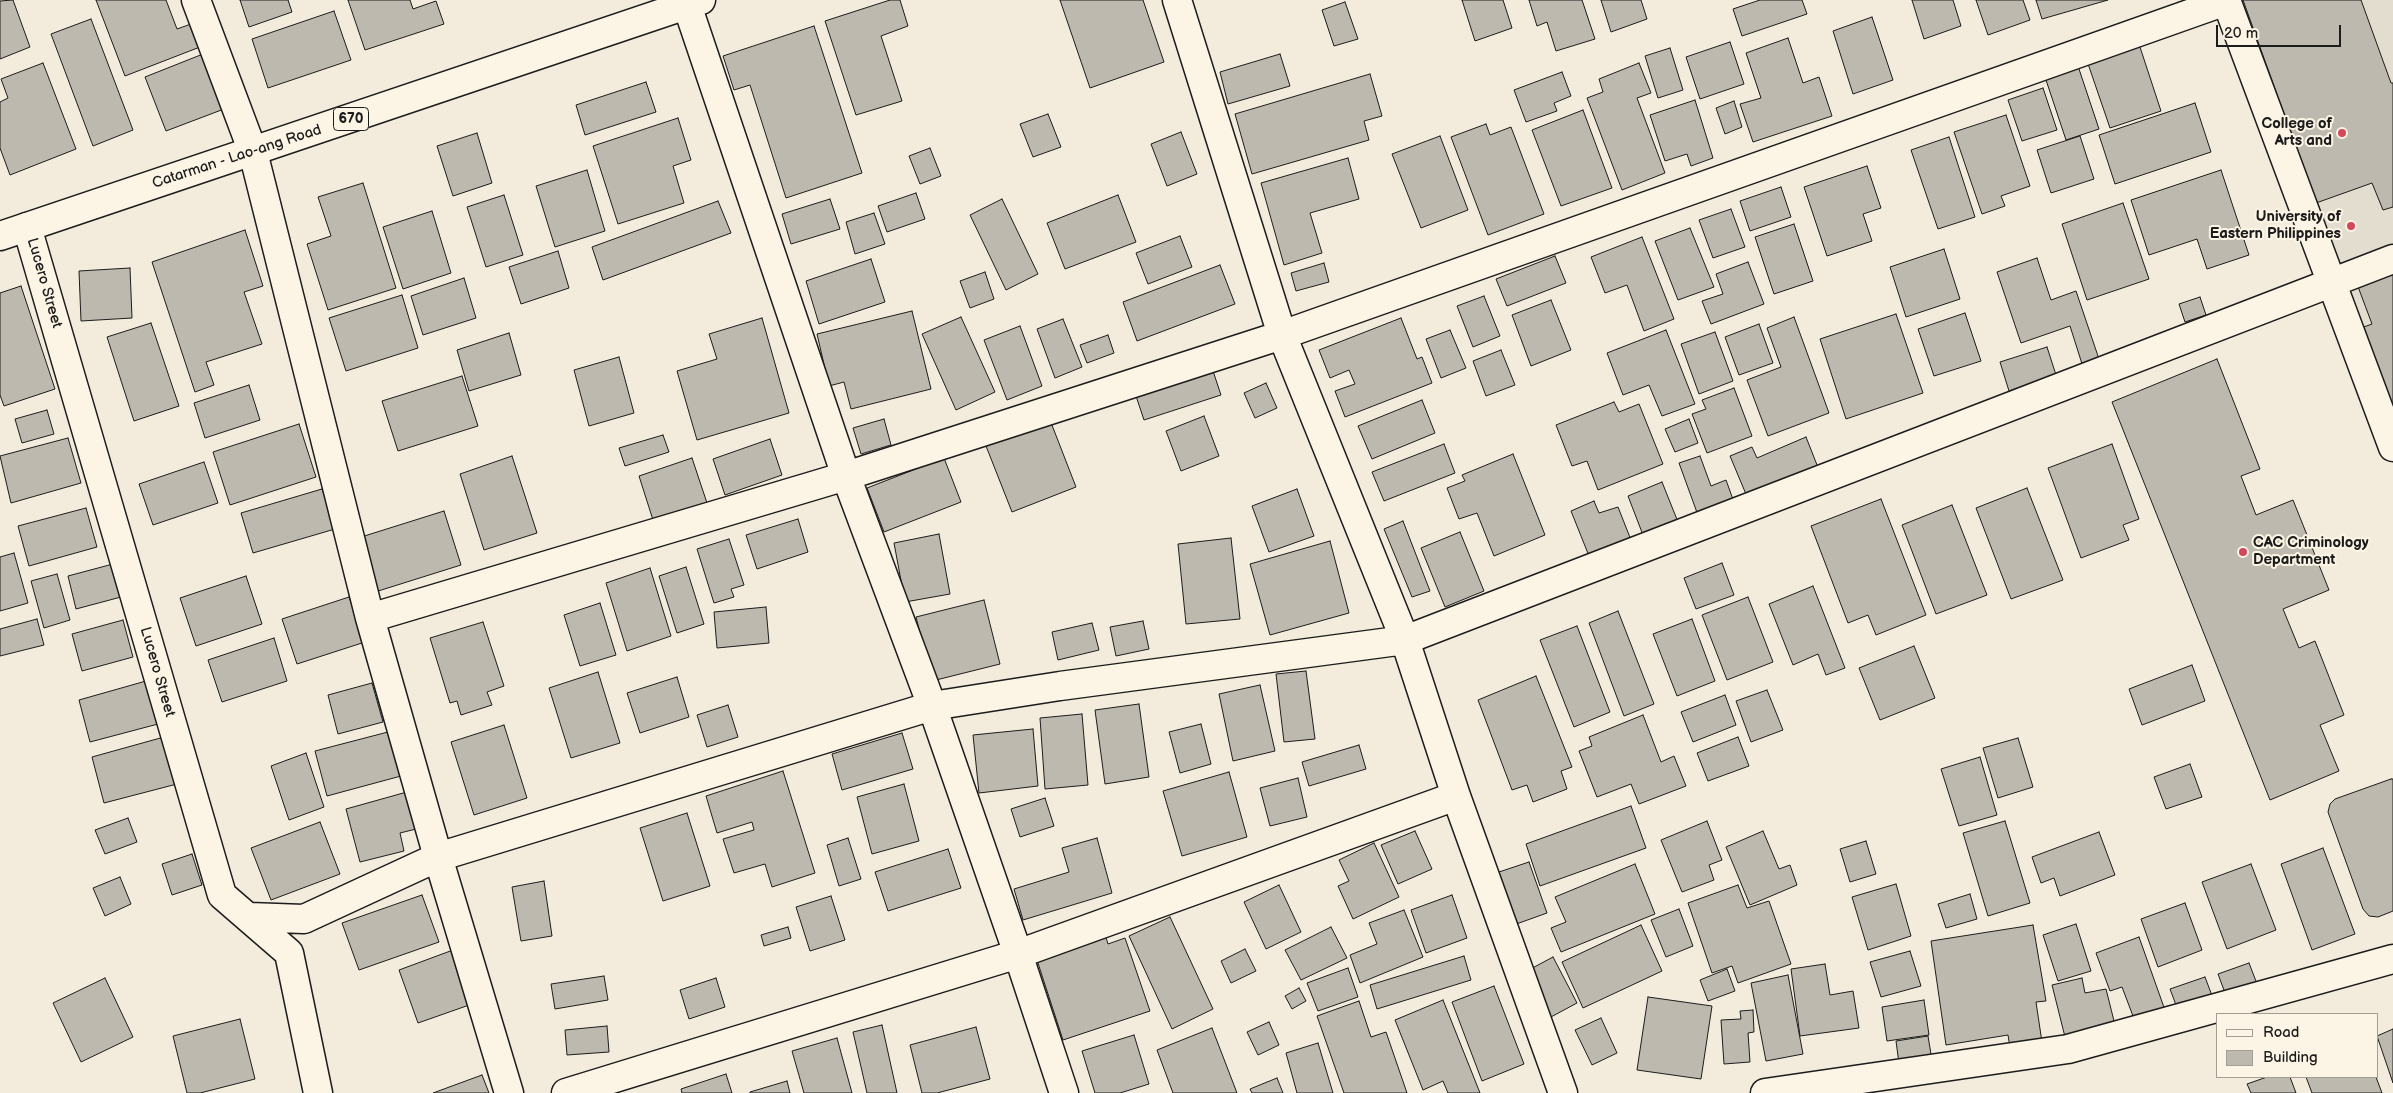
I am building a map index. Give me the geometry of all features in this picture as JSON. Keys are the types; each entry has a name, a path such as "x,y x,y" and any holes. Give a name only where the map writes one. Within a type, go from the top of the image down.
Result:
{"street":[{"path":"196,0 252,152 370,618 438,857 509,1093"},
{"path":"1177,0 1282,335 1405,640 1456,796 1563,1093"},
{"path":"370,618 846,476 1282,335 2226,1 2393,447"},
{"path":"694,3 846,476 932,706 1064,1093"},
{"name":"Catarman - Lao-ang Road","path":"0,236 694,3"},
{"name":"Lucero Street","path":"27,227 222,895 289,953 318,1093"},
{"path":"249,917 304,919 438,857 932,706 1060,686 1405,640 2393,259"},
{"path":"566,1093 1018,954 1456,796"},
{"path":"1765,1093 2068,1049 2393,959"}],"shaded area":[{"name":"University of Eastern Philippines","path":"2227,0 2393,0 2393,452"}],"building":[{"path":"13,0 30,47 0,59 0,1"},
{"path":"96,0 166,0 177,29 191,24 200,47 125,76"},
{"path":"240,0 288,0 292,12 249,27"},
{"path":"348,0 410,0 413,9 436,1 444,24 365,50"},
{"path":"890,0 900,0 908,26 881,36 902,101 856,115 825,21"},
{"path":"1060,0 1143,0 1164,62 1090,88"},
{"path":"1462,0 1503,0 1512,28 1475,41"},
{"path":"1529,0 1582,0 1595,39 1556,51 1547,22 1537,26"},
{"path":"1601,0 1641,0 1647,19 1611,32"},
{"path":"1760,0 1802,0 1807,14 1742,36 1733,9"},
{"path":"1912,0 1953,0 1961,26 1924,39"},
{"path":"1976,0 2023,0 2030,20 1988,35"},
{"path":"2036,0 2108,0 2042,19"},
{"name":"College of Arts and","path":"2243,0 2361,0 2391,83 2393,83 2393,207 2383,210 2372,183 2316,203"},
{"path":"1345,2 1358,39 1334,46 1322,10"},
{"path":"334,11 351,60 268,88 252,39"},
{"path":"1872,17 1893,80 1853,94 1833,31"},
{"path":"91,19 133,130 93,146 51,34"},
{"path":"814,26 862,173 786,198 750,85 734,90 723,56"},
{"path":"1788,38 1803,83 1819,77 1832,116 1753,142 1740,104 1761,98 1746,53"},
{"path":"2137,38 2161,111 2110,128 2085,55"},
{"path":"1730,42 1744,84 1700,99 1686,57"},
{"path":"1670,48 1683,90 1658,98 1645,56"},
{"path":"203,54 224,109 166,131 145,77"},
{"path":"1280,54 1290,86 1228,104 1220,72"},
{"path":"2075,57 2099,129 2066,140 2045,77"},
{"path":"43,63 76,149 10,175 0,148 0,102 8,98 1,79"},
{"path":"1639,63 1651,93 1637,98 1665,173 1622,190 1587,98 1603,92 1599,79"},
{"path":"1562,72 1571,96 1554,103 1557,111 1526,122 1514,90"},
{"path":"1370,74 1382,116 1364,121 1369,140 1252,174 1235,114"},
{"path":"646,82 656,112 585,135 576,105"},
{"path":"2043,88 2057,130 2022,141 2008,100"},
{"path":"1695,100 1713,158 1691,166 1687,154 1665,161 1650,115"},
{"path":"1734,101 1742,127 1725,134 1716,108"},
{"path":"2195,103 2211,152 2115,184 2099,135"},
{"path":"1583,110 1612,188 1561,206 1532,130"},
{"path":"1048,114 1061,147 1033,157 1020,124"},
{"path":"2006,115 2030,186 2001,196 2005,206 1982,214 1954,132"},
{"path":"678,118 691,160 673,166 684,203 618,224 593,146"},
{"path":"1486,124 1490,135 1511,127 1544,214 1488,235 1451,137"},
{"path":"1181,132 1197,174 1167,186 1151,144"},
{"path":"477,133 492,183 453,196 437,146"},
{"path":"1440,136 1468,210 1421,228 1392,154"},
{"path":"2080,136 2094,179 2051,193 2037,150"},
{"path":"1949,137 1975,217 1938,229 1911,150"},
{"path":"930,148 941,176 920,184 909,156"},
{"path":"1348,158 1359,199 1310,213 1322,253 1284,265 1261,183"},
{"path":"1867,166 1881,208 1863,214 1872,241 1827,256 1804,187"},
{"path":"587,170 605,231 555,247 536,186"},
{"path":"2221,170 2249,255 2207,269 2197,239 2149,255 2131,200"},
{"path":"363,183 396,288 328,310 307,244 331,236 318,197"},
{"path":"1781,187 1791,217 1750,231 1740,201"},
{"path":"916,193 925,219 887,232 878,206"},
{"path":"504,195 523,255 486,267 467,207"},
{"path":"1118,195 1136,242 1065,269 1047,223"},
{"path":"830,199 840,229 791,244 782,214"},
{"path":"1002,199 1038,274 1006,290 970,215"},
{"path":"718,201 731,233 603,280 592,247"},
{"path":"2123,203 2149,279 2087,300 2062,224"},
{"path":"1731,209 1745,247 1713,258 1699,220"},
{"path":"432,211 451,273 403,289 383,227"},
{"path":"874,213 885,244 855,254 846,222"},
{"path":"1794,224 1813,281 1774,294 1755,237"},
{"path":"1690,228 1714,287 1678,300 1655,241"},
{"path":"245,230 263,286 244,292 262,344 206,362 214,385 195,392 152,262"},
{"path":"1180,236 1192,267 1148,284 1136,253"},
{"path":"1642,237 1674,319 1644,331 1627,285 1605,293 1591,257"},
{"path":"1944,249 1960,299 1906,317 1890,267"},
{"path":"558,251 569,288 521,304 509,267"},
{"path":"1555,256 1566,283 1507,306 1496,279"},
{"path":"2037,258 2051,300 2076,291 2100,362 2083,367 2070,326 2021,343 1997,272"},
{"path":"871,259 885,302 819,324 806,281"},
{"path":"2393,261 2393,413 2361,328 2372,324 2354,276"},
{"path":"1748,262 1764,304 1711,324 1702,301 1723,294 1716,274"},
{"path":"1324,263 1329,282 1296,291 1291,273"},
{"path":"1220,265 1235,304 1137,341 1123,302"},
{"path":"130,268 132,318 81,321 79,271"},
{"path":"985,272 994,299 970,308 960,281"},
{"path":"464,278 476,318 423,335 411,296"},
{"path":"21,286 55,389 4,406 0,395 0,293"},
{"path":"402,295 418,348 346,371 329,318"},
{"path":"1484,296 1500,336 1473,347 1457,306"},
{"path":"2200,297 2206,315 2185,322 2179,304"},
{"path":"1551,300 1571,350 1531,366 1512,315"},
{"path":"912,311 931,389 851,409 844,382 829,386 817,334"},
{"path":"1965,313 1981,361 1934,376 1918,329"},
{"path":"1896,314 1923,393 1846,419 1820,339"},
{"path":"961,317 995,392 956,410 922,334"},
{"path":"1794,317 1829,413 1768,436 1747,380 1781,367 1767,328"},
{"path":"762,318 789,413 697,440 677,371 717,359 709,334"},
{"path":"1401,318 1417,359 1422,357 1432,383 1345,417 1335,391 1355,384 1349,370 1330,378 1319,350"},
{"path":"1063,319 1082,367 1055,378 1037,329"},
{"path":"151,323 179,406 134,421 107,337"},
{"path":"1759,324 1773,363 1739,375 1725,337"},
{"path":"1020,326 1042,386 1007,400 984,340"},
{"path":"1450,330 1466,368 1441,378 1426,339"},
{"path":"1666,330 1695,404 1662,416 1649,385 1623,395 1607,353"},
{"path":"1715,332 1733,381 1699,394 1681,344"},
{"path":"509,333 521,375 469,391 457,350"},
{"path":"1108,335 1114,353 1087,363 1080,345"},
{"path":"2047,347 2056,375 2009,391 2000,362"},
{"path":"1501,350 1515,385 1486,396 1473,361"},
{"path":"619,357 634,413 589,426 574,370"},
{"name":"CAC Criminology Department","path":"2217,359 2260,469 2241,476 2256,515 2293,500 2329,590 2283,609 2299,648 2315,641 2344,715 2320,725 2339,771 2270,800 2112,402"},
{"path":"1213,371 1221,395 1144,420 1136,396"},
{"path":"462,376 478,426 398,451 382,401"},
{"path":"1266,383 1277,408 1255,418 1244,393"},
{"path":"249,385 260,420 205,438 194,403"},
{"path":"1734,388 1752,436 1707,453 1692,414 1706,409 1702,400"},
{"path":"1422,400 1435,433 1372,459 1358,426"},
{"path":"1614,402 1619,412 1639,404 1663,464 1598,490 1587,461 1572,466 1556,425"},
{"path":"47,410 54,434 22,443 15,419"},
{"path":"1204,416 1219,456 1181,471 1166,431"},
{"path":"884,419 891,445 861,454 853,428"},
{"path":"1689,419 1698,443 1675,452 1665,429"},
{"path":"1050,420 1076,487 1012,512 986,446"},
{"path":"299,424 316,477 230,505 213,452"},
{"path":"663,435 669,452 625,466 619,448"},
{"path":"1806,437 1819,470 1748,499 1730,456 1752,447 1757,458"},
{"path":"68,438 81,483 11,503 0,456"},
{"path":"770,439 782,475 725,495 713,459"},
{"path":"1444,444 1455,473 1384,501 1372,472"},
{"path":"2112,444 2139,519 2123,525 2129,540 2081,558 2048,468"},
{"path":"1513,454 1545,535 1494,556 1477,513 1459,519 1447,488 1465,481 1462,475"},
{"path":"512,456 537,533 484,550 460,474"},
{"path":"1700,456 1711,486 1726,480 1735,505 1699,518 1679,463"},
{"path":"692,458 707,503 653,520 639,476"},
{"path":"944,458 961,502 884,532 867,488"},
{"path":"204,462 218,503 153,525 139,484"},
{"path":"1662,482 1678,522 1643,535 1628,496"},
{"path":"2027,488 2063,580 2011,599 1976,508"},
{"path":"322,489 335,529 253,553 241,513"},
{"path":"1297,489 1314,536 1269,552 1252,506"},
{"path":"1881,499 1926,615 1876,635 1868,615 1848,623 1811,526"},
{"path":"1594,501 1599,513 1618,507 1631,540 1589,556 1571,511"},
{"path":"1952,505 1987,595 1936,614 1902,525"},
{"path":"86,508 97,547 29,566 18,526"},
{"path":"444,511 461,565 375,592 358,538"},
{"path":"798,519 808,552 757,569 746,535"},
{"path":"1403,521 1430,591 1412,597 1384,529"},
{"path":"1460,532 1484,591 1445,607 1421,548"},
{"path":"939,534 950,594 905,602 894,543"},
{"path":"1231,538 1240,619 1186,624 1178,544"},
{"path":"729,539 744,585 731,589 734,597 714,603 697,549"},
{"path":"1330,541 1349,613 1270,635 1250,564"},
{"path":"14,553 28,603 0,611 0,557"},
{"path":"1722,563 1734,595 1696,609 1684,578"},
{"path":"113,564 121,597 76,609 68,576"},
{"path":"686,567 704,624 677,633 659,576"},
{"path":"650,568 671,636 627,651 606,583"},
{"path":"57,574 70,620 44,628 31,581"},
{"path":"246,576 262,624 196,646 180,598"},
{"path":"1813,586 1845,668 1826,675 1818,654 1793,665 1769,604"},
{"path":"349,597 365,642 297,664 282,619"},
{"path":"1748,597 1773,662 1727,680 1702,615"},
{"path":"984,600 1000,664 932,681 916,617"},
{"path":"600,603 616,655 580,666 564,615"},
{"path":"766,607 769,643 717,648 714,612"},
{"path":"1618,611 1654,704 1624,716 1589,623"},
{"path":"37,619 44,645 0,656 0,629"},
{"path":"1692,619 1715,681 1677,696 1653,634"},
{"path":"123,620 133,657 82,671 72,634"},
{"path":"1143,621 1149,649 1116,656 1110,627"},
{"path":"483,622 504,686 487,692 492,705 461,715 457,701 450,703 430,638"},
{"path":"1092,623 1099,650 1058,660 1052,632"},
{"path":"1577,626 1610,712 1574,727 1540,640"},
{"path":"274,638 287,681 222,702 208,660"},
{"path":"1914,646 1935,698 1880,720 1859,668"},
{"path":"2192,665 2205,701 2142,725 2129,689"},
{"path":"1306,671 1315,739 1284,742 1276,674"},
{"path":"598,672 620,743 571,758 549,688"},
{"path":"1536,676 1572,767 1561,771 1567,789 1533,802 1527,785 1512,790 1478,700"},
{"path":"677,677 689,717 640,733 627,693"},
{"path":"146,681 158,724 90,742 79,700"},
{"path":"372,683 383,722 338,734 328,695"},
{"path":"1260,685 1275,751 1233,761 1219,694"},
{"path":"1767,690 1783,730 1751,742 1736,701"},
{"path":"1725,695 1736,725 1693,742 1681,712"},
{"path":"1139,704 1149,777 1105,784 1095,710"},
{"path":"728,705 738,737 707,747 697,715"},
{"path":"1082,714 1088,785 1045,789 1040,718"},
{"path":"1643,715 1661,762 1674,756 1686,786 1639,804 1631,784 1597,797 1579,751 1592,746 1589,737"},
{"path":"1201,724 1211,764 1180,773 1169,732"},
{"path":"504,725 527,798 474,815 451,742"},
{"path":"1033,729 1038,786 979,793 973,735"},
{"path":"388,732 401,776 327,796 315,751"},
{"path":"902,733 913,769 842,790 832,754"},
{"path":"164,737 177,784 104,803 92,757"},
{"path":"1738,737 1749,766 1708,781 1697,753"},
{"path":"2018,738 2033,787 1998,798 1983,748"},
{"path":"1359,745 1366,769 1309,786 1302,762"},
{"path":"306,753 324,807 289,820 271,766"},
{"path":"1980,757 1997,815 1959,826 1941,769"},
{"path":"2190,764 2202,797 2166,809 2154,777"},
{"path":"783,771 815,873 772,887 765,864 734,873 723,839 754,830 752,822 717,833 706,796"},
{"path":"1229,772 1247,837 1182,856 1163,791"},
{"path":"1298,778 1307,817 1270,826 1260,788"},
{"path":"2393,779 2393,911 2378,917 2369,916 2363,909 2328,812 2330,804 2335,799"},
{"path":"904,784 919,841 872,854 857,797"},
{"path":"414,790 424,827 400,833 404,851 360,862 346,809"},
{"path":"1045,798 1054,826 1020,837 1011,809"},
{"path":"1631,806 1646,848 1540,886 1526,844"},
{"path":"687,813 710,886 663,901 640,828"},
{"path":"128,818 137,842 105,854 95,830"},
{"path":"1707,821 1722,860 1709,865 1714,880 1682,892 1661,840"},
{"path":"2005,821 2030,903 1988,916 1963,833"},
{"path":"320,822 340,874 271,900 251,848"},
{"path":"1415,831 1432,869 1398,884 1381,845"},
{"path":"1763,831 1779,869 1790,865 1797,885 1750,905 1726,847"},
{"path":"2099,832 2115,875 2060,896 2054,878 2041,883 2032,857"},
{"path":"848,838 861,879 839,886 827,845"},
{"path":"1097,838 1112,893 1023,920 1014,889 1069,872 1062,848"},
{"path":"1866,841 1876,874 1850,882 1840,849"},
{"path":"1374,843 1399,897 1353,919 1338,886 1349,881 1339,860"},
{"path":"2323,848 2355,934 2312,950 2281,864"},
{"path":"948,849 961,888 888,911 875,872"},
{"path":"192,854 202,885 172,895 162,864"},
{"path":"1529,862 1547,913 1508,927 1490,875"},
{"path":"1635,864 1655,914 1561,952 1551,928 1566,922 1555,897"},
{"path":"2251,864 2276,930 2227,949 2202,882"},
{"path":"120,877 131,904 105,916 93,888"},
{"path":"544,881 552,936 521,941 512,887"},
{"path":"1896,884 1911,936 1868,950 1852,897"},
{"path":"1279,885 1301,932 1266,949 1244,902"},
{"path":"1738,885 1747,908 1769,901 1791,964 1738,983 1732,966 1712,973 1688,903"},
{"path":"1970,894 1977,919 1946,928 1938,904"},
{"path":"422,895 439,942 359,970 342,923"},
{"path":"1452,895 1467,938 1426,953 1411,910"},
{"path":"831,896 845,940 810,951 796,907"},
{"path":"2185,903 2202,950 2158,967 2141,919"},
{"path":"1679,909 1693,946 1666,957 1651,920"},
{"path":"1404,910 1423,957 1360,983 1350,955 1377,944 1369,923"},
{"path":"1170,917 1213,1009 1172,1029 1129,936"},
{"path":"2076,924 2091,971 2058,981 2043,935"},
{"path":"1641,925 1662,971 1583,1008 1562,962"},
{"path":"2033,925 2046,1001 2036,1002 2043,1049 2011,1054 2008,1035 1946,1045 1931,941"},
{"path":"788,927 791,938 764,946 761,935"},
{"path":"1331,927 1347,958 1301,980 1285,950"},
{"path":"1104,931 1108,944 1125,938 1150,1011 1063,1040 1035,954"},
{"path":"2139,937 2166,1013 2136,1024 2122,987 2110,991 2096,953"},
{"path":"1245,949 1256,971 1231,983 1221,961"},
{"path":"453,950 472,1004 418,1023 399,970"},
{"path":"1910,951 1921,986 1881,997 1870,962"},
{"path":"1464,956 1471,980 1377,1009 1370,985"},
{"path":"1553,957 1577,1003 1549,1018 1525,972"},
{"path":"2249,963 2259,989 2228,1001 2218,974"},
{"path":"1825,964 1830,995 1853,991 1859,1028 1800,1036 1791,969"},
{"path":"1348,968 1358,997 1318,1011 1307,983"},
{"path":"1727,969 1735,991 1708,1001 1700,980"},
{"path":"1788,975 1803,1054 1766,1061 1751,983"},
{"path":"604,976 608,1000 555,1009 551,984"},
{"path":"2205,977 2214,1001 2179,1013 2170,989"},
{"path":"105,978 133,1037 81,1062 53,1003"},
{"path":"716,978 725,1007 689,1019 680,990"},
{"path":"2082,978 2085,993 2106,989 2117,1033 2067,1045 2052,985"},
{"path":"1494,986 1524,1064 1482,1081 1452,1002"},
{"path":"1299,988 1306,1001 1292,1009 1285,996"},
{"path":"1648,997 1712,1006 1701,1079 1637,1070"},
{"path":"1443,1000 1480,1093 1448,1093 1443,1081 1423,1090 1395,1020"},
{"path":"1924,1000 1929,1035 1887,1041 1882,1007"},
{"path":"1359,1001 1371,1037 1386,1032 1407,1093 1344,1093 1317,1016"},
{"path":"1753,1010 1754,1032 1748,1033 1750,1062 1724,1064 1721,1020 1741,1019 1740,1011"},
{"path":"1601,1018 1617,1053 1592,1065 1575,1030"},
{"path":"240,1019 255,1079 200,1093 187,1093 173,1036"},
{"path":"1269,1022 1279,1045 1258,1055 1247,1032"},
{"path":"882,1025 897,1093 867,1093 853,1032"},
{"path":"607,1026 609,1052 567,1055 565,1030"},
{"path":"976,1027 990,1079 937,1093 922,1093 910,1045"},
{"path":"1212,1028 1237,1093 1173,1093 1157,1050"},
{"path":"2393,1029 2393,1083 2378,1039 2378,1036"},
{"path":"1134,1035 1149,1084 1120,1093 1095,1093 1082,1051"},
{"path":"1928,1036 1933,1066 1900,1071 1896,1041"},
{"path":"837,1038 852,1093 804,1093 792,1051"},
{"path":"1318,1043 1333,1093 1297,1093 1286,1053"},
{"path":"726,1074 732,1093 682,1093 681,1089"},
{"path":"482,1075 489,1093 433,1093"},
{"path":"1277,1078 1283,1093 1252,1093 1250,1089"},
{"path":"2264,1078 2290,1078 2296,1093 2251,1093 2247,1084"},
{"path":"2306,1078 2376,1078 2382,1093 2312,1093"},
{"path":"787,1081 790,1093 750,1093 750,1092"}],"place":[{"name":"College of Arts and","path":"2342,133"},
{"name":"University of Eastern Philippines","path":"2351,226"},
{"name":"CAC Criminology Department","path":"2243,552"}]}
